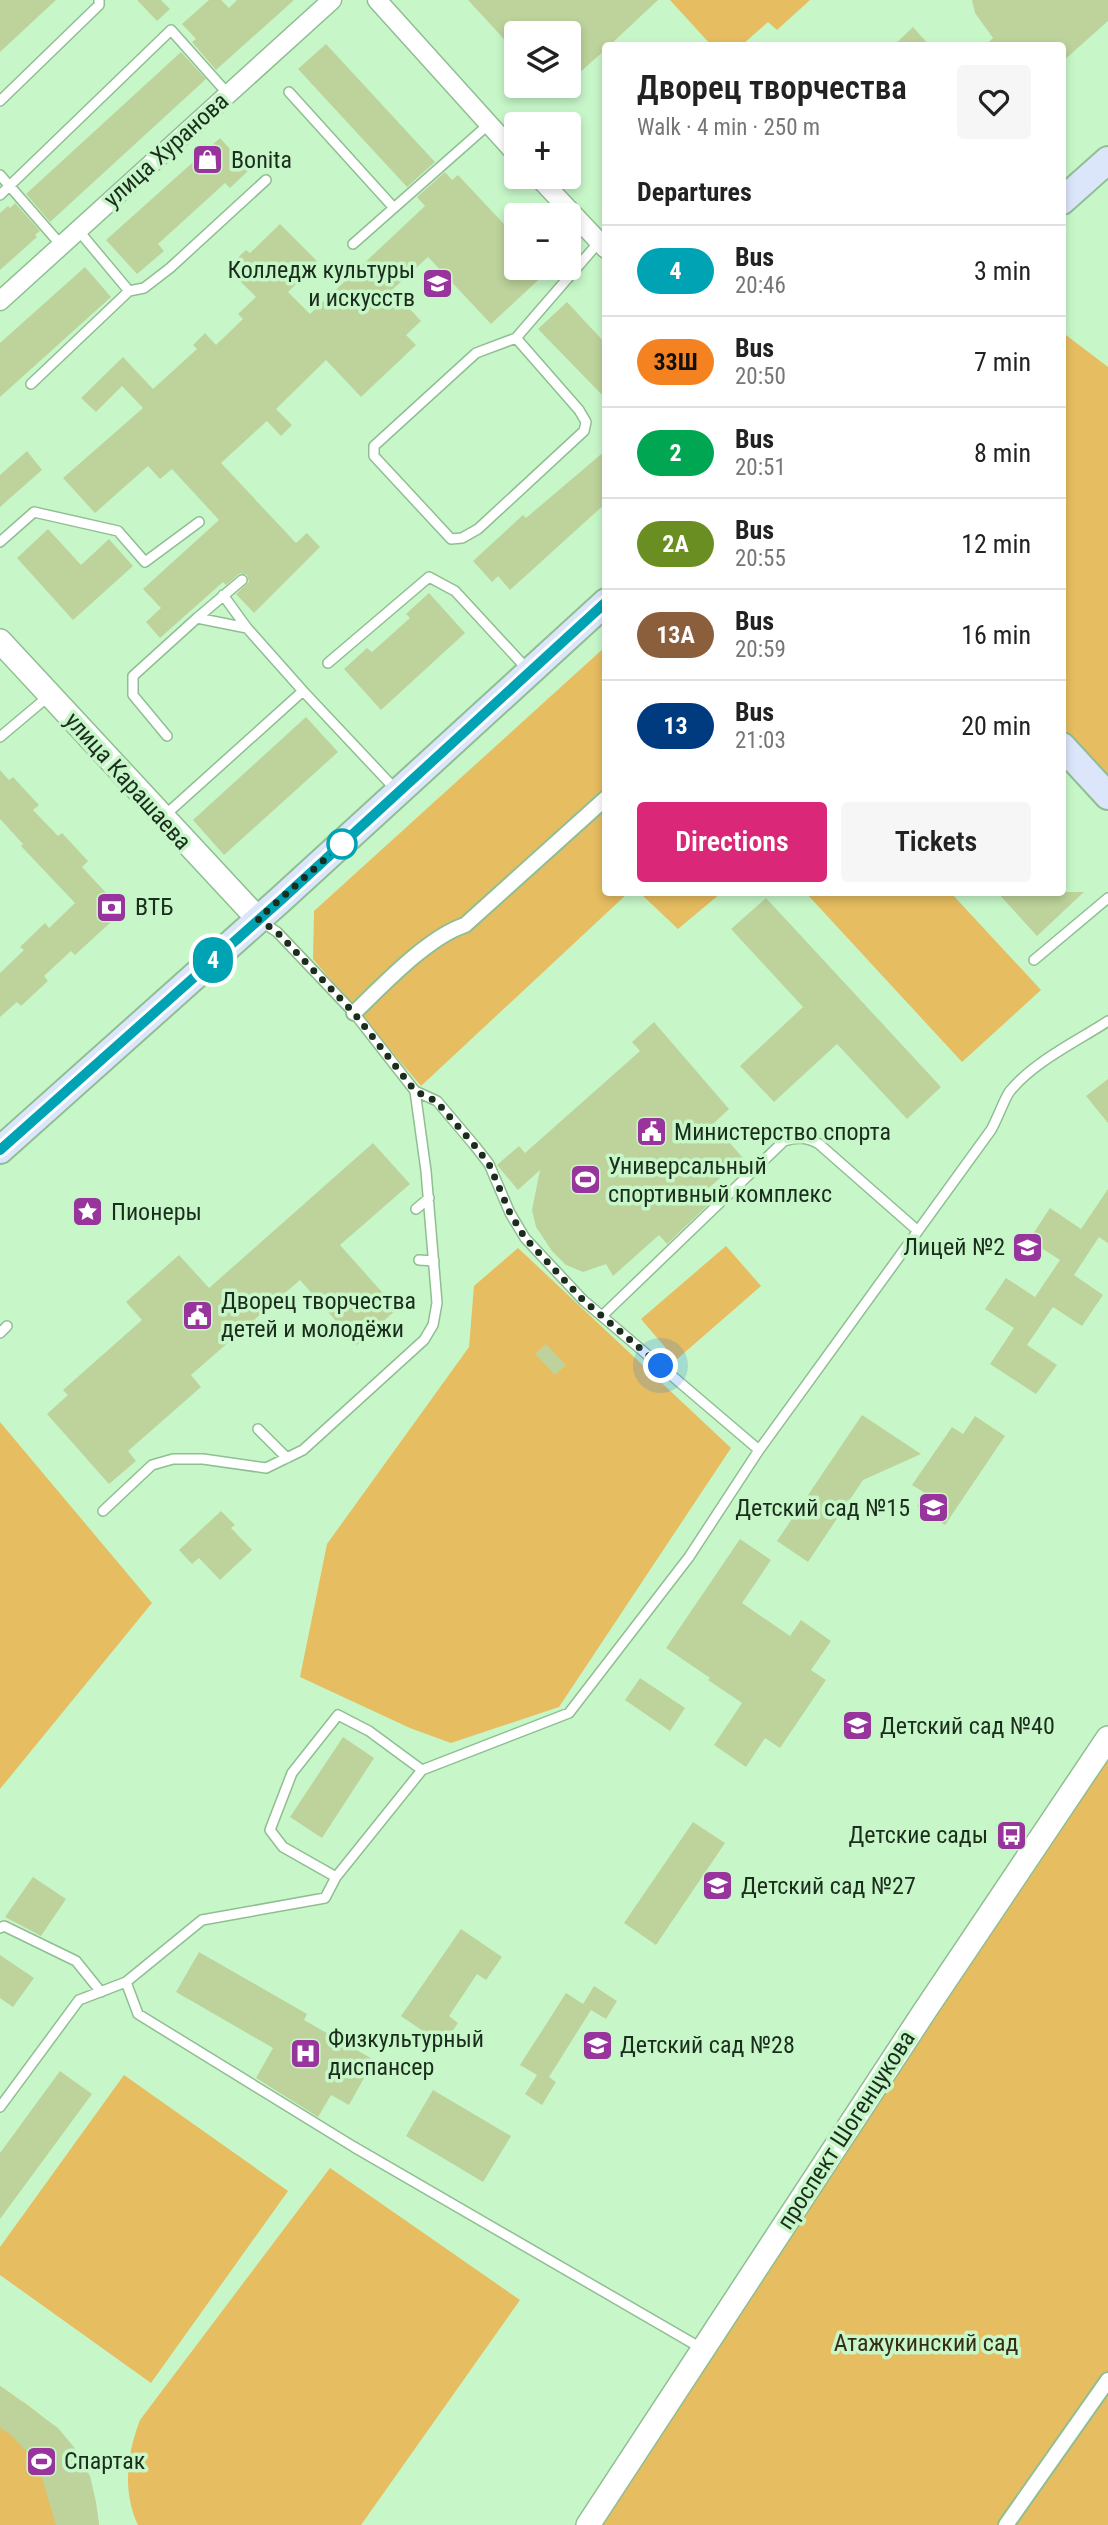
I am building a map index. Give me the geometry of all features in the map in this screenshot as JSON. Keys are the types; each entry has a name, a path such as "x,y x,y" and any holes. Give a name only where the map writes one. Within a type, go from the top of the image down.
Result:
{"main road":[{"path":"1066,197 1108,160"},
{"path":"0,1150 398,793 602,606"},
{"path":"1066,750 1108,796"}],"street":[{"name":"улица Хуранова","path":"0,301 332,0"},
{"path":"377,0 504,141"},
{"path":"549,189 602,246"},
{"name":"улица Карашаева","path":"0,641 258,919"},
{"path":"354,1013 446,931 465,925 602,802"},
{"name":"проспект Шогенцукова","path":"588,2525 1108,1738"},
{"path":"1006,2525 1108,2380"}],"lane":[{"path":"0,101 99,5 99,0"},
{"path":"0,195 171,30 228,94"},
{"path":"289,92 394,208"},
{"path":"353,244 489,124"},
{"path":"0,175 61,245"},
{"path":"31,384 129,291 144,288 170,268 266,180"},
{"path":"78,230 129,291"},
{"path":"516,338 579,410 586,422 584,431 478,529 462,538 451,538 374,456 374,446 476,353 516,338 602,246"},
{"path":"0,542 34,512 118,531 145,562 199,522"},
{"path":"328,663 429,578 454,591 529,671"},
{"path":"167,736 133,695 133,676 242,580"},
{"path":"223,596 247,628 398,793"},
{"path":"197,618 247,628"},
{"path":"162,818 303,691"},
{"path":"0,737 50,695"},
{"path":"1034,960 1108,898"},
{"path":"258,919 277,932 354,1013 415,1091 436,1101 475,1146 489,1164 510,1213 525,1238 583,1300 759,1450"},
{"path":"0,2107 79,2000 126,1982 202,1920 326,1898 336,1877 422,1770 569,1713 689,1557 759,1450 991,1130 1008,1093 1034,1069 1108,1021"},
{"path":"103,1511 152,1465 173,1460 203,1460 266,1468 303,1450 424,1340 436,1316 437,1303 429,1198 415,1091"},
{"path":"602,1316 784,1141 794,1138 806,1138 819,1144 918,1231"},
{"path":"416,1209 429,1198"},
{"path":"419,1260 434,1261"},
{"path":"258,1429 287,1458"},
{"path":"336,1877 283,1847 270,1830 292,1773 338,1715 369,1731 422,1770"},
{"path":"0,1928 4,1926 76,1961 101,1992"},
{"path":"126,1982 138,2014 212,2062 702,2349"}],"green space":[{"path":"670,0 810,0 777,30 768,22 745,42 708,42"},
{"path":"1066,335 1108,367 1108,777 1066,731"},
{"path":"602,650 602,896 625,896 421,1086 313,959 314,911"},
{"path":"643,896 717,896 678,929"},
{"path":"809,896 954,896 1041,990 962,1062"},
{"path":"726,1246 761,1286 676,1360 641,1319"},
{"path":"518,1248 731,1448 559,1707 451,1743 410,1728 300,1677 327,1544 469,1347 474,1286"},
{"path":"0,1422 152,1603 0,1789"},
{"name":"Атажукинский сад","path":"1108,1738 1108,2525 588,2525"},
{"path":"124,2075 288,2191 151,2383 0,2275 0,2247"},
{"path":"330,2168 520,2300 361,2525 138,2525 130,2499 128,2472 140,2420"},
{"name":"Спартак","path":"0,2386 39,2414 69,2442 88,2477 99,2525 0,2525"}],"building":[{"path":"0,0 56,0 0,52"},
{"path":"137,0 161,0 170,9 157,21"},
{"path":"209,0 221,0 229,8 237,0 294,0 216,70 192,42 196,39 182,24"},
{"path":"468,0 658,0 613,42 602,42 602,53 581,71 581,21 504,21 504,39"},
{"path":"972,0 1108,0 1108,21 1066,58 1066,42 989,42 993,38 975,13"},
{"path":"913,27 926,42 897,42"},
{"path":"326,44 435,162 407,187 298,69"},
{"path":"181,52 206,79 50,222 26,194"},
{"path":"220,138 249,170 230,188 225,183 158,244 164,251 137,274 106,240"},
{"path":"445,172 452,180 458,175 504,224 504,280 538,280 491,324 428,257 392,290 421,321 406,335 416,345 361,397 326,360 276,409 292,425 281,436 267,421 221,463 296,543 307,533 320,547 254,613 236,594 249,582 247,575 240,573 226,585 223,582 160,638 146,622 161,608 143,589 219,520 172,469 160,479 148,466 95,513 63,478 143,408 122,386 96,412 81,398 123,357 153,389 197,349 193,345 205,333 216,345 243,319 238,314 256,297 227,268 246,250 250,253 280,224 318,262 288,292 310,314 425,206 417,197"},
{"path":"15,203 40,231 35,235 37,237 0,270 0,213"},
{"path":"85,267 111,297 0,397 0,343"},
{"path":"567,302 602,340 602,395 538,329"},
{"path":"27,451 42,470 0,507 0,475"},
{"path":"602,453 602,507 510,590 498,576 492,582 473,561 523,515 526,518"},
{"path":"48,529 81,565 109,539 133,566 73,620 17,558"},
{"path":"429,593 465,633 381,710 344,669 367,648 372,652 410,618 406,614"},
{"path":"306,717 338,752 224,855 193,820"},
{"path":"0,770 9,780 13,777 39,805 33,810 58,836 62,833 88,861 82,867 123,911 75,955 71,951 44,976 48,981 21,1006 17,1002 0,1017 0,973 24,950 20,947 45,923 49,928 75,903 21,846 23,844 0,819"},
{"path":"1066,892 1084,892 1037,936 1001,896 1066,896"},
{"path":"766,898 941,1087 907,1119 837,1044 774,1102 740,1066 803,1007 731,929"},
{"path":"654,1022 729,1109 713,1124 743,1158 703,1193 711,1202 667,1244 659,1235 613,1276 606,1264 583,1272 566,1265 552,1251 536,1227 532,1210 540,1170 518,1190 497,1165 519,1146 525,1153 640,1051 632,1042"},
{"path":"1108,1079 1108,1123 1086,1096"},
{"name":"Дворец творчества детей и молодёжи","path":"373,1143 410,1184 340,1245 397,1309 357,1345 300,1280 191,1375 201,1387 128,1451 136,1461 109,1484 47,1414 68,1395 63,1390 142,1320 126,1302 179,1255 209,1288"},
{"path":"1108,1189 1108,1243 1099,1237 1074,1275 1103,1295 1082,1326 1053,1307 1027,1345 1057,1365 1036,1394 990,1364 1014,1328 985,1309 1006,1278 1035,1297 1060,1260 1029,1240 1050,1208 1081,1229"},
{"path":"546,1344 566,1365 555,1375 535,1354"},
{"path":"862,1415 921,1454 863,1480 808,1562 777,1541"},
{"path":"975,1416 1005,1436 945,1525 917,1506 925,1493 912,1485 952,1427 963,1434"},
{"path":"221,1511 235,1525 231,1528 252,1550 220,1580 199,1558 192,1564 179,1550"},
{"path":"740,1539 771,1560 742,1603 790,1636 801,1620 831,1641 811,1670 826,1680 780,1748 765,1738 746,1767 714,1745 742,1703 666,1648"},
{"path":"640,1678 685,1708 670,1731 625,1700"},
{"path":"343,1737 374,1758 322,1838 290,1817"},
{"path":"693,1822 725,1843 656,1945 624,1923"},
{"path":"33,1877 66,1899 41,1936 5,1917"},
{"path":"461,1929 502,1957 486,1980 477,1974 449,2016 458,2023 443,2045 401,2016"},
{"path":"199,1952 307,2014 304,2020 374,2060 349,2105 331,2095 318,2117 256,2078 273,2048 176,1992"},
{"path":"0,1955 34,1978 13,2007 0,1998"},
{"path":"594,1986 617,2001 606,2019 591,2010 549,2077 556,2082 542,2105 525,2094 537,2075 520,2065 566,1993 583,2004"},
{"path":"60,2071 92,2094 0,2219 0,2153"},
{"path":"433,2090 511,2136 483,2182 406,2136"},
{"name":"Спартак","path":"0,2386 58,2428 73,2446 90,2476 99,2525 56,2525 42,2478 28,2453 10,2434 0,2428"}],"bus line":[{"name":"4","path":"0,1150 281,900 602,606"}],"place":[{"name":"Bonita","path":"208,160"},
{"name":"Колледж культуры и искусств","path":"438,284"},
{"name":"ВТБ","path":"112,907"},
{"name":"Министерство спорта","path":"651,1132"},
{"name":"Универсальный спортивный комплекс","path":"585,1180"},
{"name":"Пионеры","path":"88,1212"},
{"name":"Лицей №2","path":"1028,1247"},
{"name":"Дворец творчества детей и молодёжи","path":"198,1315"},
{"name":"Детский сад №15","path":"933,1508"},
{"name":"Детский сад №40","path":"857,1726"},
{"name":"Детские сады","path":"1011,1835"},
{"name":"Детский сад №27","path":"718,1886"},
{"name":"Детский сад №28","path":"597,2045"},
{"name":"Физкультурный диспансер","path":"305,2053"},
{"name":"Спартак","path":"41,2461"}],"route":[{"path":"342,844 258,919 277,932 354,1013 415,1091 436,1101 475,1146 489,1164 510,1213 525,1238 583,1300 661,1366"}]}
